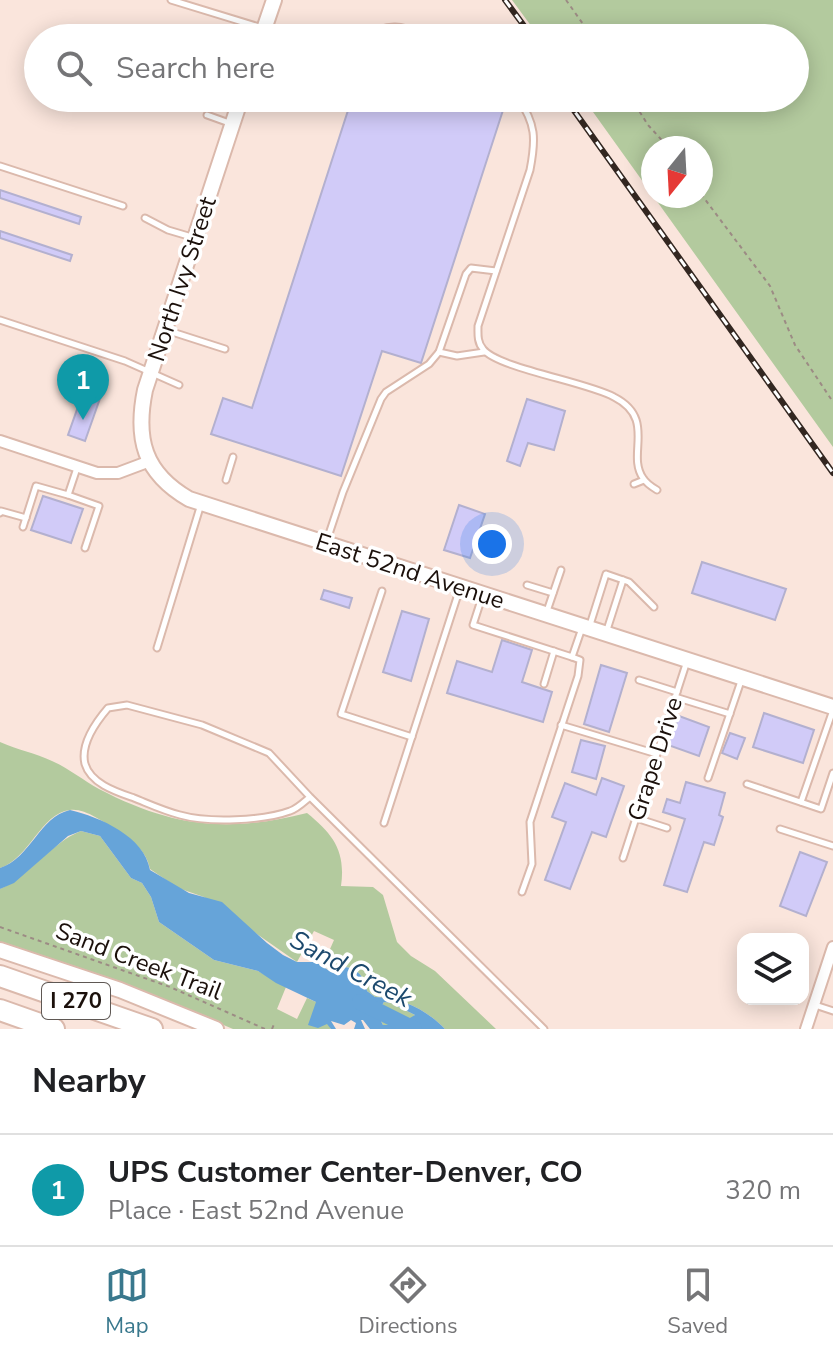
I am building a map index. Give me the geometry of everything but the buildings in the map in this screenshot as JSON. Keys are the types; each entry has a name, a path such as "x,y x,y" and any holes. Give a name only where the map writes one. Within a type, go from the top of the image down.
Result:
{"highway":[{"name":"I 270","path":"0,976 152,1029"},
{"name":"I 270","path":"0,1010 54,1029"}],"street":[{"path":"266,24 274,0"},
{"name":"North Ivy Street","path":"150,461 141,430 141,410 237,112"},
{"path":"0,441 77,468 108,474 150,461"},
{"name":"East 52nd Avenue","path":"150,461 171,489 201,503 833,708"},
{"path":"806,1029 831,962 833,947"},
{"path":"0,950 120,990 216,1029"}],"lane":[{"path":"171,0 238,24"},
{"path":"528,112 535,133 530,170 478,326 478,341 484,352 502,361 574,382 616,398 629,408 636,419 639,434 638,469 644,480 657,490"},
{"path":"207,115 233,124"},
{"path":"0,166 123,206"},
{"path":"145,218 168,230 196,238"},
{"path":"326,544 343,492 381,399 386,392 429,364 439,352 466,274 471,268 496,271"},
{"path":"0,320 125,361 179,385"},
{"path":"165,330 225,349"},
{"path":"439,352 457,356 484,352"},
{"path":"226,480 233,457"},
{"path":"68,495 77,468"},
{"path":"634,484 644,480"},
{"path":"23,527 36,486 68,495 99,506 85,548"},
{"path":"157,648 201,503"},
{"path":"0,513 26,518"},
{"path":"546,615 561,570"},
{"path":"572,657 606,574 629,582 654,607"},
{"path":"606,634 623,580"},
{"path":"527,585 553,593"},
{"path":"384,823 460,587"},
{"path":"382,591 341,714 412,737"},
{"path":"483,594 473,625 580,660 530,822 532,864 522,892"},
{"path":"544,684 554,651"},
{"name":"Grape Drive","path":"623,858 688,660"},
{"path":"708,778 742,678"},
{"path":"639,680 730,714"},
{"path":"310,797 293,811 265,817 218,819 181,816 111,790 96,779 85,764 86,747 95,724 108,708 127,705 202,725 269,753 544,1029"},
{"path":"801,802 833,708"},
{"path":"561,725 657,754"},
{"path":"747,784 821,809 833,773"},
{"path":"636,818 667,828"},
{"path":"780,829 833,846"},
{"path":"814,1004 833,1011"}],"path":[{"path":"566,0 583,24"},
{"path":"640,112 658,136"},
{"path":"712,208 770,286 795,345 833,402"},
{"name":"Sand Creek Trail","path":"0,927 158,982 265,1029"},
{"path":"272,1029 274,1024"}],"green space":[{"path":"512,0 833,0 833,447 662,208 713,208 713,136 641,136 641,179 593,112 809,112 809,24 530,24"},
{"path":"0,742 52,761 126,802 176,819 200,823 251,823 307,813 336,844 341,863 341,886 373,887 383,895 397,942 411,956 435,971 496,1029 445,1029 413,1006 394,999 375,997 367,991 363,978 355,970 344,967 331,972 323,965 334,940 314,931 297,962 204,897 178,888 150,869 146,857 132,841 82,811 70,810 51,819 19,856 0,868"},
{"path":"81,831 100,836 131,878 142,883 151,897 159,922 214,960 258,971 286,987 277,1009 297,1019 307,998 316,1002 331,1029 233,1029 169,1002 0,942 0,889 21,876 60,843"},
{"path":"384,1002 415,1015 405,1022 383,1025 377,1013"}],"water":[{"path":"70,810 107,823 140,848 150,870 189,893 222,902 283,955 297,962 316,962 331,972 344,967 355,970 363,978 367,991 375,997 394,999 413,1006 445,1029 370,1029 363,1020 365,1029 354,1029 356,1023 351,1020 344,1025 331,1021 336,1029 331,1029 327,1024 318,1028 308,1025 316,1002 258,971 214,960 159,922 151,897 142,883 131,878 100,836 81,831 68,836 14,883 0,889 0,868 20,856 59,814","holes":["384,1002 415,1015 398,1025 383,1025 377,1013"]}],"waterway":[{"name":"Sand Creek","path":"360,1002 414,1029"}],"railway":[{"path":"505,0 523,24"},
{"path":"575,112 833,473"}],"place":[{"name":"UPS Customer Center-Denver, CO","path":"83,420"}]}
